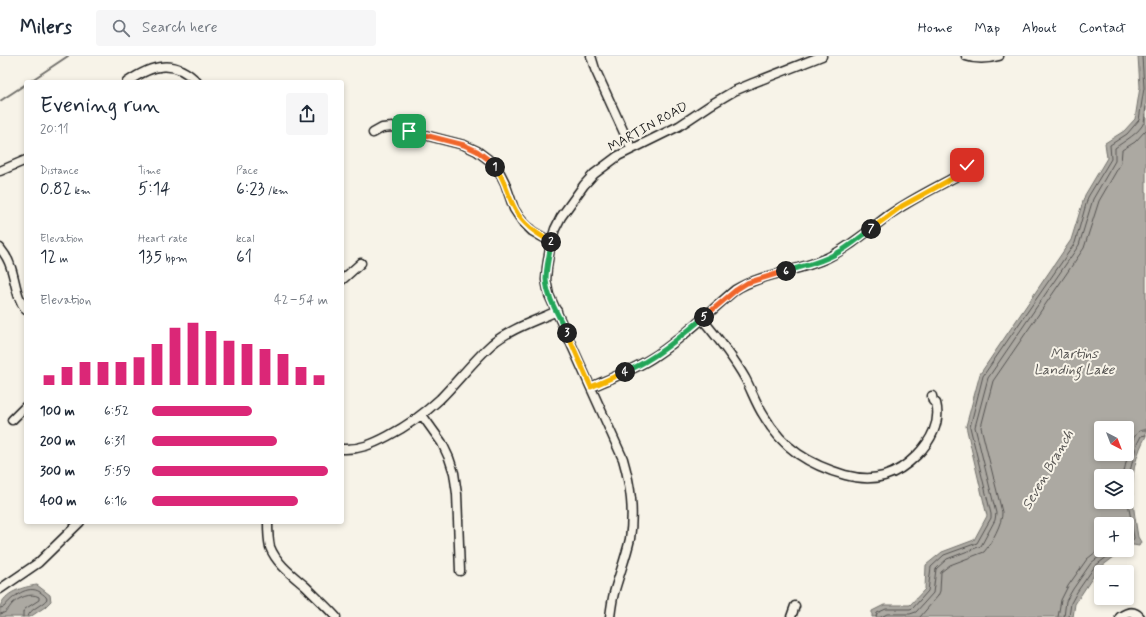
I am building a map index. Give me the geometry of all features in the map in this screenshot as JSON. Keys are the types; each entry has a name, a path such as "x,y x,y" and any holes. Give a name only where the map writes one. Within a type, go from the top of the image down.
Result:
{"street":[{"path":"591,56 595,69 632,148"},
{"name":"MARTIN ROAD","path":"610,617 614,593 630,539 632,500 629,479 623,459 550,295 546,280 551,242 555,229 561,217 584,185 606,164 618,156 679,126 734,91 822,56"},
{"path":"966,56 986,59 999,56"},
{"path":"130,80 152,68 167,66 183,71 195,80"},
{"path":"373,133 382,128 393,127 464,145 477,151 489,160 500,173 514,209 522,220 532,231 551,242"},
{"path":"0,171 24,161"},
{"path":"591,387 630,370 652,358 674,343 736,290 747,283 810,264 841,251 902,206 955,177 962,172 967,165"},
{"path":"0,248 11,268 17,292 24,307"},
{"path":"344,278 361,263"},
{"path":"344,450 374,444 404,428 440,399 475,360 493,344 517,329 557,311"},
{"path":"702,319 722,342 734,360 775,434 800,456 830,471 855,478 870,479 887,476 903,467 929,441 934,431 938,411 932,396"},
{"path":"12,420 24,408"},
{"path":"422,415 442,443 454,473 457,494 460,571"},
{"path":"0,589 38,563 78,524"},
{"path":"268,524 267,533 270,547 284,568 336,617"},
{"path":"791,617 795,606"},
{"path":"1120,617 1131,612 1140,617"}],"water":[{"name":"Martins Landing Lake","path":"1138,56 1146,56 1146,436 1136,461 1134,473 1134,469 1094,469 1094,509 1134,509 1134,506 1138,537 1141,542 1139,546 1134,545 1134,517 1094,517 1094,557 1114,557 1103,565 1094,565 1094,575 1075,604 1073,617 872,617 872,611 884,605 910,605 925,589 926,565 942,552 974,540 987,516 966,426 980,374 1071,240 1085,195 1107,158 1105,143 1124,131 1135,119 1140,87"},
{"path":"37,585 50,595 51,601 45,607 30,617 0,617 0,607 2,602 10,594 26,587"}],"waterway":[{"path":"32,80 68,56"},
{"path":"0,101 24,85"}],"route":[{"path":"409,131 464,145 477,151 489,160 500,173 514,209 522,220 532,231 551,242 546,280 550,295 591,387 630,370 652,358 674,343 736,290 747,283 810,264 841,251 902,206 955,177 962,172 967,165"}],"water label":[{"name":"Seven Branch","path":"1048,470"}]}
